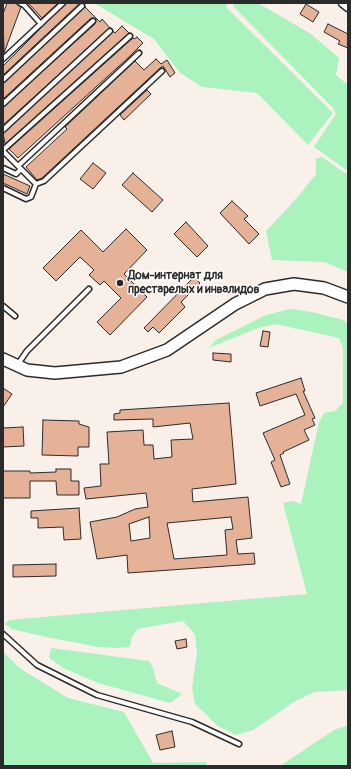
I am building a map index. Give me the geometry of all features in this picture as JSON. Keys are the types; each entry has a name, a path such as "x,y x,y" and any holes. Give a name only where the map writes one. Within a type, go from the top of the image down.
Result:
{"main road":[{"path":"3,359 27,370 55,373 121,367 167,350 235,304 265,289 294,284 324,288 348,297"}],"street":[{"path":"343,3 348,7"}],"lane":[{"path":"3,60 62,3"},
{"path":"23,4 41,24"},
{"path":"3,80 82,6"},
{"path":"3,104 93,21"},
{"path":"3,130 110,31"},
{"path":"36,184 3,151 130,36"},
{"path":"3,168 16,174 20,168 139,53"},
{"path":"3,188 26,198 31,197 36,184 44,181 162,71"},
{"path":"17,365 27,351 89,289"},
{"path":"3,306 15,316"},
{"path":"3,634 37,665 97,695 192,722 239,744"}],"green space":[{"path":"94,3 228,3 226,7 333,113 308,145 257,93 202,87 180,73 154,39"},
{"path":"235,3 258,3 311,34 339,58 336,75 348,85 348,171 314,147 336,114 333,108 233,6"},
{"path":"322,157 348,175 348,272 324,262 272,260 266,231 296,199 316,174 316,159"},
{"path":"290,309 312,312 343,320 348,324 348,690 314,692 294,702 253,730 236,735 218,726 195,704 192,688 197,653 195,634 183,621 137,629 132,637 130,647 118,648 98,647 46,637 12,629 5,624 9,620 307,594 283,503 293,501 301,504 319,422 324,413 335,411 343,403 343,348 339,338 276,324 258,328 209,348 216,340 266,315"},
{"path":"51,648 149,661 153,668 157,683 182,694 170,703 98,683 65,669 49,658"},
{"path":"3,652 21,669 68,698 124,712 153,763 207,762 206,766 3,766"},
{"path":"348,725 348,766 280,766 334,730"}],"building":[{"path":"7,3 15,3 21,7 4,53 3,14"},
{"path":"28,3 58,3 42,18"},
{"path":"66,3 80,3 3,75 3,66"},
{"path":"306,4 319,12 313,22 300,14"},
{"path":"85,7 100,22 102,19 110,28 3,125 3,107 95,24 96,19 91,18 3,99 3,83"},
{"path":"328,24 348,34 348,48 338,44 340,41 324,32"},
{"path":"122,26 129,33 5,144 3,133 113,31 115,33"},
{"path":"137,37 143,43 18,158 9,149 133,38 134,39"},
{"path":"156,59 161,64 167,60 175,73 170,77 163,66 160,68 42,178 37,180 26,167 67,129 65,127 135,61 144,70"},
{"path":"147,90 151,94 124,120 120,115"},
{"path":"93,163 106,173 93,189 80,179"},
{"path":"133,173 163,200 152,212 122,185"},
{"path":"3,174 30,186 27,194 3,183"},
{"path":"232,201 248,216 244,219 259,234 249,244 220,213"},
{"path":"186,222 208,246 197,257 174,234"},
{"name":"Дом-интернат для престарелых и инвалидов","path":"126,229 147,250 124,274 147,297 110,335 97,322 121,298 104,281 100,285 89,275 94,270 80,257 56,281 43,268 81,230 103,252"},
{"path":"194,277 200,283 181,302 185,307 159,333 153,327 148,332 144,328"},
{"path":"263,331 270,332 268,347 260,346"},
{"path":"213,353 231,354 231,362 213,360"},
{"path":"301,378 305,391 303,391 315,418 312,419 315,425 304,430 309,440 283,452 284,453 280,455 290,484 281,487 271,462 275,460 263,433 305,415 296,394 260,406 256,393"},
{"path":"3,388 12,394 3,407"},
{"path":"229,403 236,484 192,489 193,502 248,497 252,538 236,540 238,554 254,553 255,564 128,573 127,555 97,559 90,522 117,517 135,509 148,507 146,493 86,499 84,488 101,486 100,464 109,464 107,432 143,430 144,445 153,445 154,459 172,457 171,440 193,439 190,423 153,427 153,419 114,420 114,414 120,413 120,410","holes":["149,517 150,538 131,541 129,524","231,517 233,529 225,530 227,555 174,559 167,523"]},
{"path":"43,420 79,421 79,424 89,427 89,447 78,447 78,456 42,455"},
{"path":"23,427 24,446 3,447 3,428"},
{"path":"56,469 71,469 71,481 79,481 79,495 57,495 56,481 30,481 30,498 3,498 3,471 30,471 30,473 56,472"},
{"path":"79,508 81,539 64,540 63,527 38,528 38,518 31,518 31,511"},
{"path":"56,564 56,576 13,577 13,565"},
{"path":"186,639 187,647 177,649 175,641"},
{"path":"172,731 175,747 160,750 156,735"}],"place":[{"name":"Дом-интернат для престарелых и инвалидов","path":"120,283"}]}
